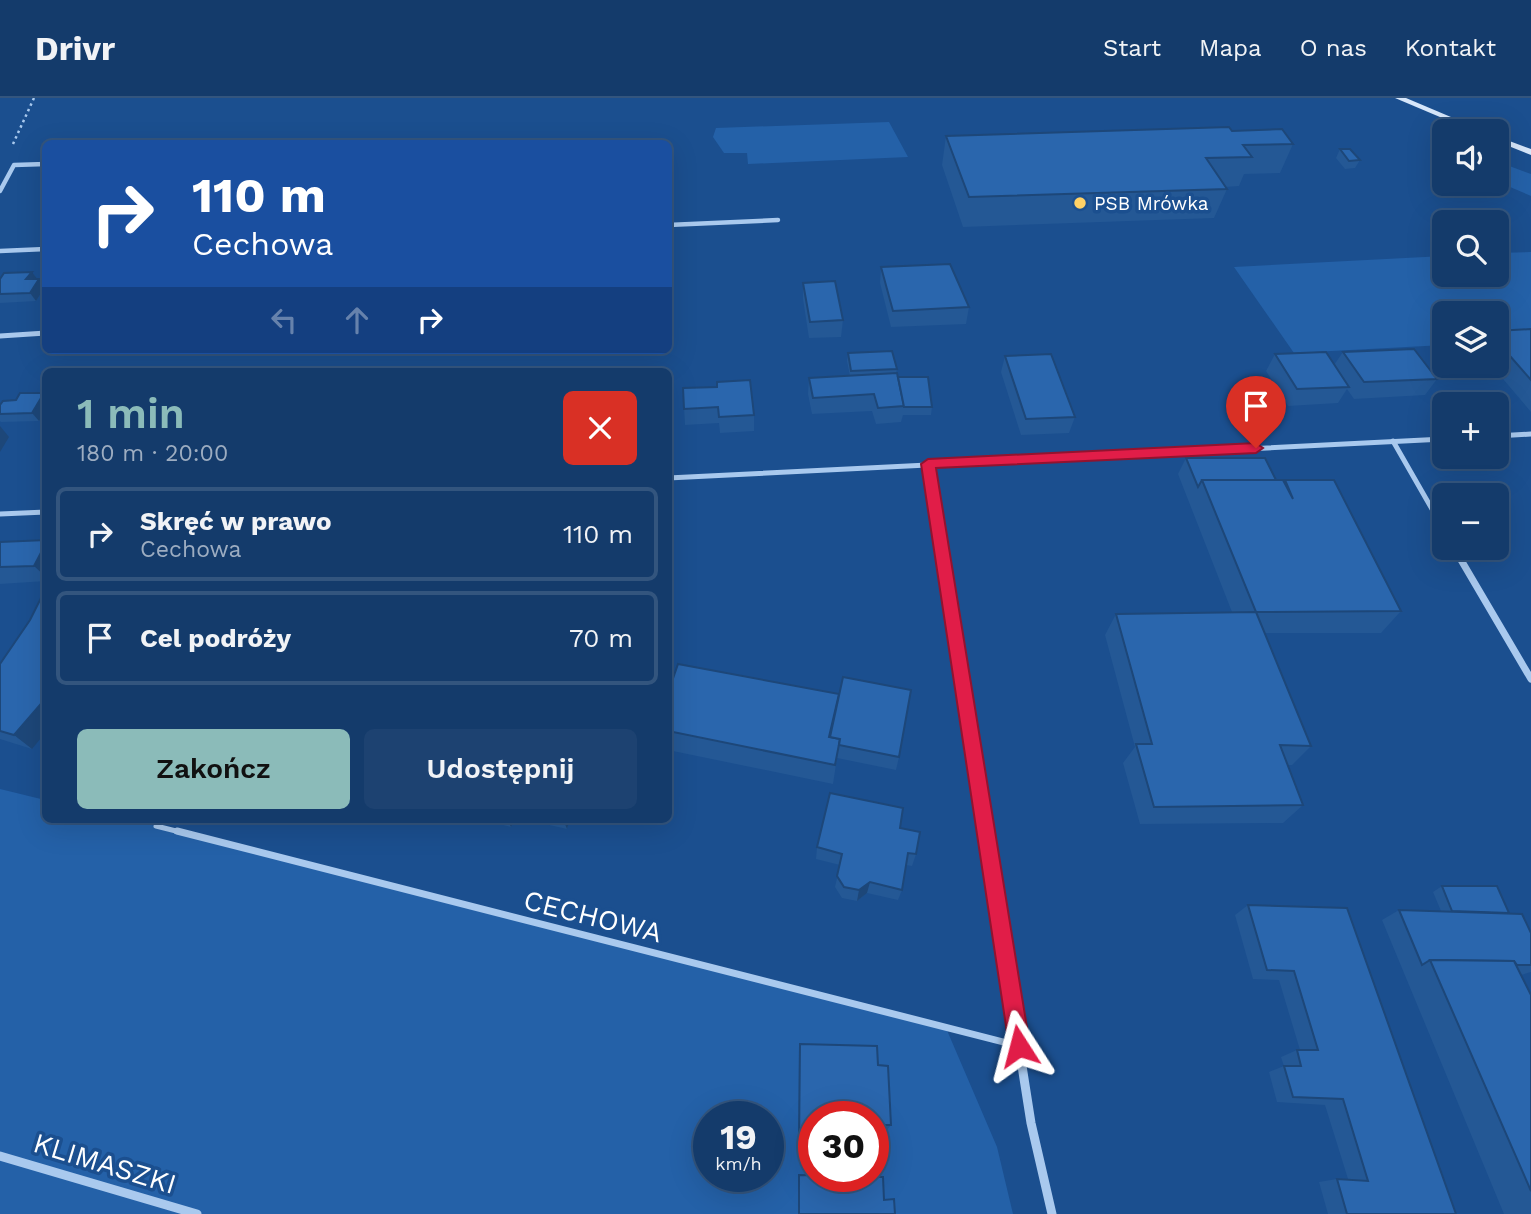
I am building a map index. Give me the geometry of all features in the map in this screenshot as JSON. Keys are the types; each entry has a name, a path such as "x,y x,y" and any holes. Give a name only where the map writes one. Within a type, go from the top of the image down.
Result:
{"main road":[{"path":"1398,98 1450,119"},
{"path":"1509,143 1531,152"}],"street":[{"path":"0,191 13,165 42,164"},
{"path":"672,225 778,220"},
{"path":"0,251 42,249"},
{"path":"0,336 42,334"},
{"path":"1509,435 1531,434"},
{"path":"672,478 1432,439"},
{"path":"1392,441 1432,509"},
{"path":"928,464 1031,1123 1052,1214"},
{"path":"0,514 42,512"},
{"path":"1461,560 1531,679"},
{"name":"KLIMASZKI","path":"0,1156 197,1214"}],"lane":[{"name":"CECHOWA","path":"156,826 1019,1046"}],"path":[{"path":"13,165 10,151 34,98"}],"shaded area":[{"path":"889,122 908,157 748,164 747,153 724,153 713,137 716,128"},
{"path":"1509,166 1531,174 1531,196 1509,187"},
{"path":"1531,252 1531,341 1509,342 1509,301 1432,301 1432,346 1294,353 1234,267 1432,257 1432,287 1509,287 1509,253"},
{"path":"0,789 42,799 42,823 144,823 946,1028 997,1147 1013,1214 0,1214"}],"building":[{"path":"1229,127 1232,131 1282,129 1293,144 1243,145 1252,157 1206,158 1227,189 969,197 946,136"},
{"path":"1340,149 1350,149 1360,160 1349,161"},
{"path":"950,264 969,307 893,311 881,267"},
{"path":"32,272 26,279 39,279 30,293 0,294 0,279 4,273"},
{"path":"835,281 843,320 810,322 803,283"},
{"path":"1531,329 1531,380 1509,355 1509,330"},
{"path":"1414,349 1432,372 1432,378 1437,379 1364,382 1343,352"},
{"path":"892,351 897,369 851,371 848,353"},
{"path":"1326,352 1349,387 1297,389 1275,354"},
{"path":"1051,354 1075,417 1026,419 1005,356"},
{"path":"897,373 904,406 878,408 874,394 813,398 809,378"},
{"path":"898,377 928,377 932,407 904,407"},
{"path":"750,380 754,415 719,417 718,407 684,409 683,388 717,387 717,382"},
{"path":"20,393 42,393 32,413 0,414 3,401 16,400"},
{"path":"1186,458 1265,458 1276,480 1202,480 1198,487"},
{"path":"1202,480 1283,480 1293,499 1285,480 1334,480 1401,611 1256,612"},
{"path":"42,540 42,551 34,566 0,567 0,542"},
{"path":"42,596 42,703 14,735 0,731 0,664 30,620"},
{"path":"1256,612 1311,746 1280,745 1303,805 1154,807 1136,744 1152,744 1116,614"},
{"path":"678,664 839,694 829,737 840,739 835,765 672,732 672,681"},
{"path":"843,677 911,690 899,757 839,745 840,739 830,737"},
{"path":"830,793 903,808 900,828 920,832 916,854 908,853 902,890 870,882 859,890 844,887 837,876 842,854 817,847"},
{"path":"1442,886 1497,886 1509,913 1452,911"},
{"path":"1248,905 1347,908 1456,1214 1347,1214 1337,1179 1368,1181 1343,1099 1293,1097 1284,1066 1301,1066 1297,1050 1318,1050 1294,971 1267,970"},
{"path":"1399,910 1522,914 1531,933 1531,965 1517,965 1514,961 1430,960 1422,965"},
{"path":"1430,960 1514,961 1531,995 1531,1191"},
{"path":"800,1044 877,1046 878,1065 888,1066 891,1125 889,1101 799,1101"},
{"path":"799,1192 884,1192 884,1200 894,1199 895,1214 799,1214"}],"place":[{"name":"PSB Mrówka","path":"1080,203"}],"route":[{"path":"1019,1046 928,464 1256,448"}]}
